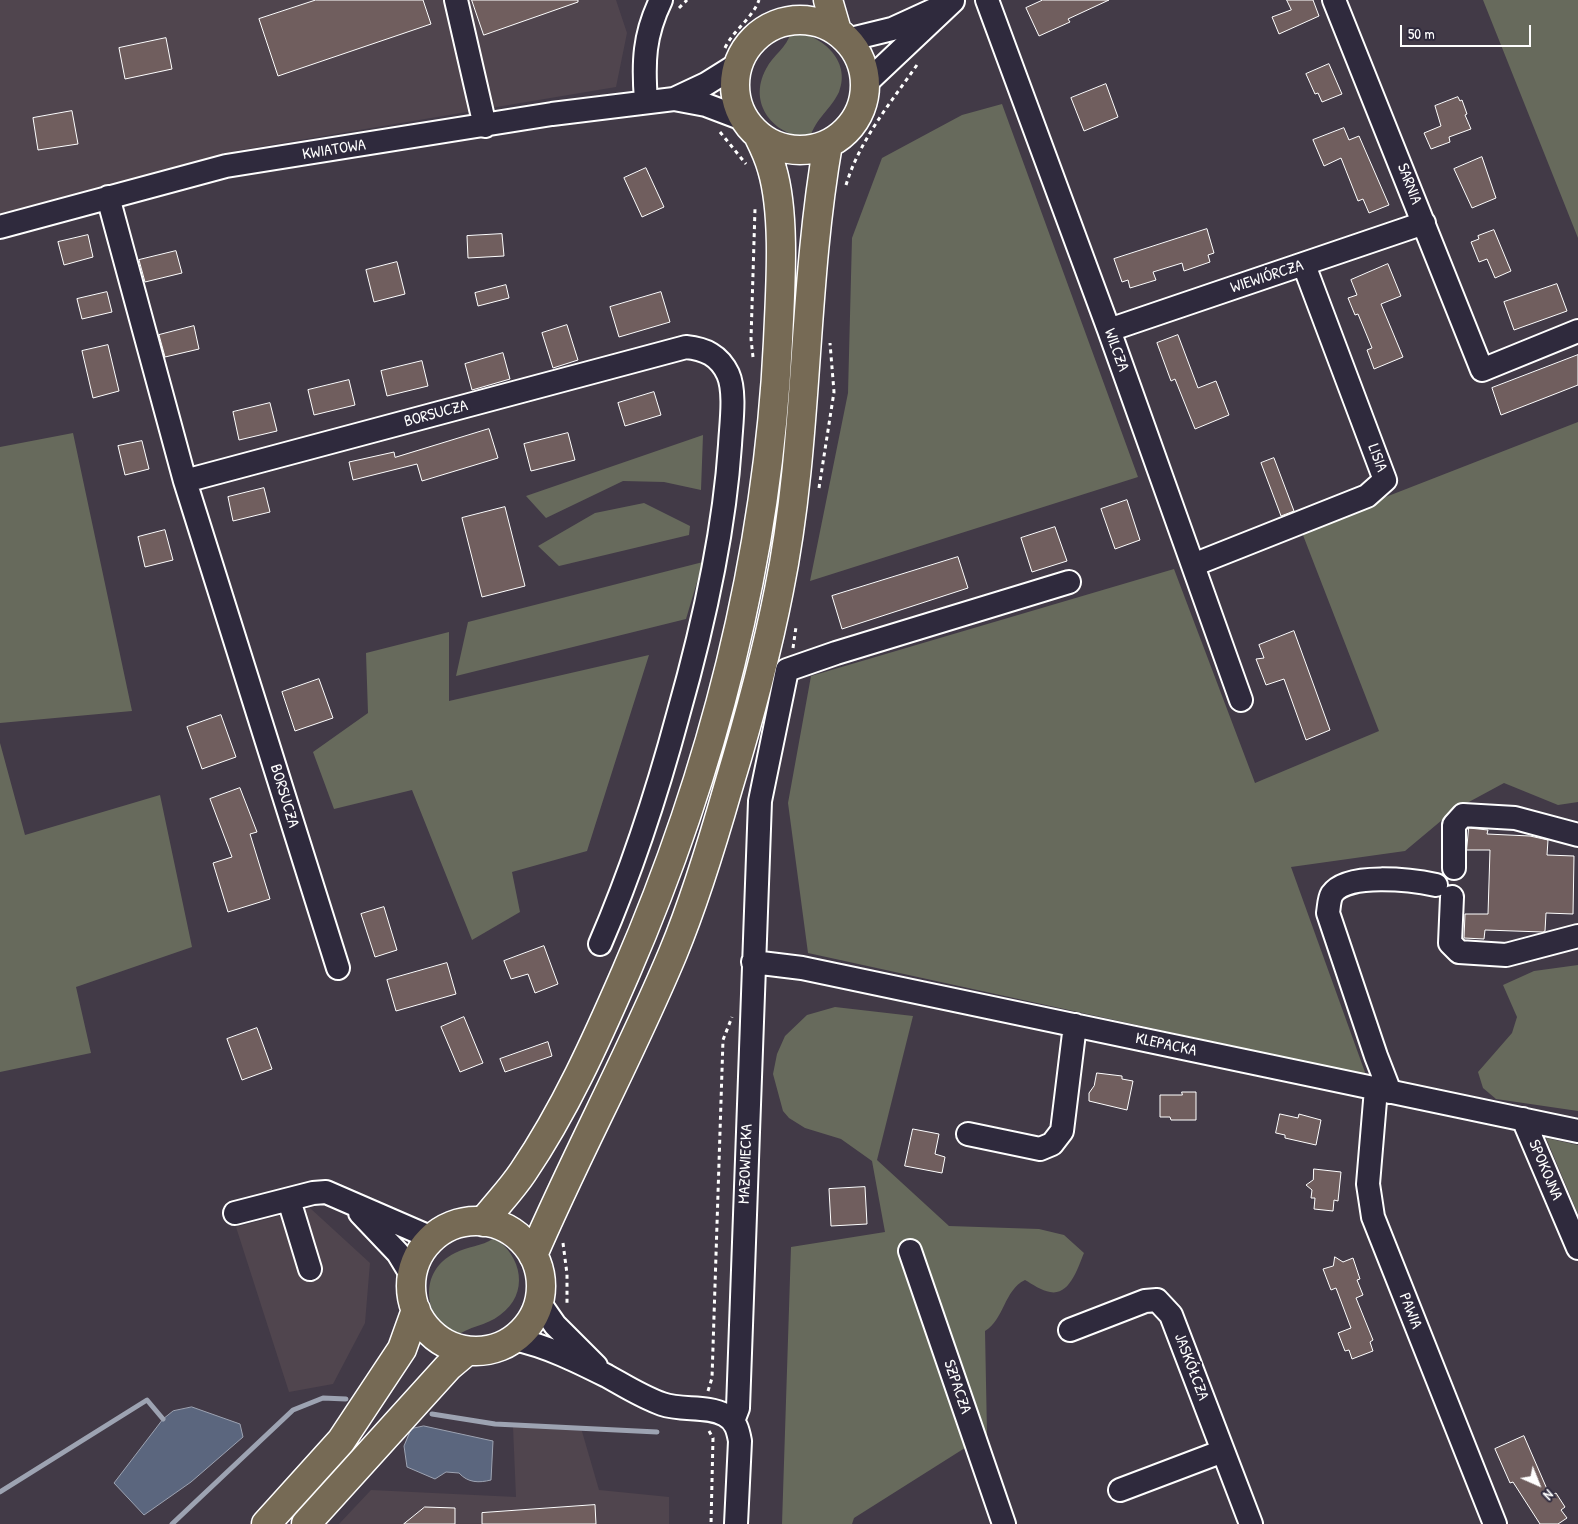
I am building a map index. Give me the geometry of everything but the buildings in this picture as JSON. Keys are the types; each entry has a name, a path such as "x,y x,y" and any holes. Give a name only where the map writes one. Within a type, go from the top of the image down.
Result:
{"main road":[{"path":"771,26 776,0"},
{"path":"828,0 842,36"},
{"path":"483,1222 518,1178 555,1122 582,1071 644,932 705,757 746,592 767,464 776,375 781,274 779,208 773,170 751,128 734,92 738,64 750,42 771,26 787,21 804,20 822,23 842,36 857,53 863,68 865,84 861,108 848,130 828,144 810,150 792,150 775,146 751,128"},
{"path":"533,1255 572,1166 614,1083 673,953 708,858 752,706 779,589 800,452 815,247 828,144"},
{"path":"483,1222 498,1225 512,1232 524,1242 533,1255 540,1278 539,1302 530,1322 514,1339 492,1349 467,1351 454,1348 436,1337 422,1323 411,1293 412,1276 419,1255 432,1238 456,1224 483,1222"},
{"path":"266,1524 341,1441 402,1349 416,1310"},
{"path":"306,1524 448,1367 467,1351"}],"street":[{"path":"456,0 485,126"},
{"name":"WILCZA","path":"987,0 1109,330 1241,700"},
{"name":"SARNIA","path":"1334,0 1482,370 1578,331"},
{"path":"842,36 892,29 954,1"},
{"path":"865,84 954,1"},
{"path":"646,101 644,72 650,22 669,6"},
{"name":"KWIATOWA","path":"674,99 706,84 738,64"},
{"name":"KWIATOWA","path":"0,227 226,166 552,114 646,101 674,99 706,105 751,128"},
{"name":"BORSUCZA","path":"108,197 185,481 338,968"},
{"name":"WIEWIÓRCZA","path":"1109,330 1424,223"},
{"name":"LISIA","path":"1192,565 1367,496 1385,480 1304,265"},
{"name":"BORSUCZA","path":"185,481 686,347 707,350 716,358 728,374 732,407 728,470 705,612 687,683 646,826 600,944"},
{"path":"787,670 836,653 1069,582"},
{"name":"MAZOWIECKA","path":"736,1524 740,1441 738,1430 733,1421 738,1408 760,802 787,670"},
{"path":"1454,868 1454,825 1463,815 1515,818 1578,836"},
{"path":"1383,1091 1376,1056 1328,913 1331,895 1341,885 1356,880 1418,882 1444,891 1450,943 1459,952 1506,955 1578,936"},
{"name":"KLEPACKA","path":"753,962 802,968 1578,1131"},
{"path":"968,1134 1040,1149 1052,1144 1062,1131 1075,1026"},
{"name":"PAWIA","path":"1383,1091 1368,1184 1373,1217 1495,1524"},
{"name":"SPOKOJNA","path":"1524,1119 1578,1248"},
{"path":"235,1213 326,1192 338,1195 353,1205 432,1238"},
{"path":"289,1200 310,1269"},
{"path":"353,1205 398,1253 412,1276"},
{"name":"SZPACZA","path":"910,1251 1004,1524"},
{"name":"JASKÓŁCZA","path":"1070,1330 1145,1301 1157,1300 1171,1315 1251,1524"},
{"path":"539,1302 555,1325 608,1377"},
{"path":"514,1339 539,1345 663,1404 686,1410 707,1410 724,1414 733,1421"},
{"path":"1120,1490 1223,1452"}],"path":[{"path":"669,6 687,0"},
{"path":"845,192 846,183 862,149 888,104 920,60"},
{"path":"818,496 834,392 830,340"},
{"path":"787,670 796,626"},
{"path":"711,1524 713,1438 704,1421 712,1378 723,1040 732,1015"}],"shaded area":[{"path":"0,0 616,0 627,33 616,87 240,150 0,214"},
{"path":"310,1208 370,1263 365,1323 333,1384 289,1392 236,1227"},
{"path":"513,1427 581,1428 599,1490 669,1497 669,1524 339,1524 371,1490 516,1497"}],"green space":[{"path":"1483,0 1578,0 1578,238"},
{"path":"791,32 813,37 822,43 831,50 841,69 842,80 839,92 812,131 810,138 797,136 775,125 767,116 762,106 761,82 766,69 786,43"},
{"path":"1002,104 1138,477 810,581 848,393 852,238 882,158 962,115"},
{"path":"1578,422 1578,802 1558,805 1504,783 1454,810 1405,851 1291,867 1366,1075 808,953 788,803 811,676 1174,569 1255,783 1379,731 1301,530"},
{"path":"73,433 132,711 0,723 0,447"},
{"path":"703,435 701,490 664,482 623,481 546,518 526,496"},
{"path":"644,503 690,526 689,535 559,566 538,546 595,513"},
{"path":"703,562 686,619 456,676 468,622"},
{"path":"449,632 449,701 649,655 587,851 512,872 520,912 472,940 412,790 334,809 313,752 368,713 366,653"},
{"path":"0,743 25,835 160,795 192,947 76,987 91,1053 0,1072"},
{"path":"1578,965 1578,1111 1496,1099 1483,1088 1478,1072 1512,1033 1517,1017 1503,985 1534,971"},
{"path":"835,1007 913,1016 877,1160 949,1226 1039,1229 1064,1235 1084,1253 1076,1273 1063,1290 1050,1292 1025,1280 1013,1291 996,1320 985,1331 987,1434 854,1518 852,1524 782,1524 791,1247 885,1232 872,1161 841,1139 805,1128 789,1118 783,1111 773,1074 777,1054 785,1036 807,1015"},
{"path":"1546,1138 1578,1145 1578,1214"},
{"path":"494,1238 504,1245 516,1264 519,1286 516,1296 510,1306 495,1319 466,1330 455,1337 436,1318 429,1294 430,1282 435,1271 443,1261 455,1253"}],"water":[{"path":"192,1407 240,1424 243,1437 191,1482 144,1515 114,1483 163,1419 173,1411"},
{"path":"424,1426 493,1441 491,1480 474,1481 466,1479 459,1473 446,1472 435,1479 407,1467 404,1446 411,1429"}],"waterway":[{"path":"172,1524 293,1410 323,1398 346,1399"},
{"path":"0,1492 147,1400 163,1419"},
{"path":"432,1414 495,1424 657,1432"}]}
